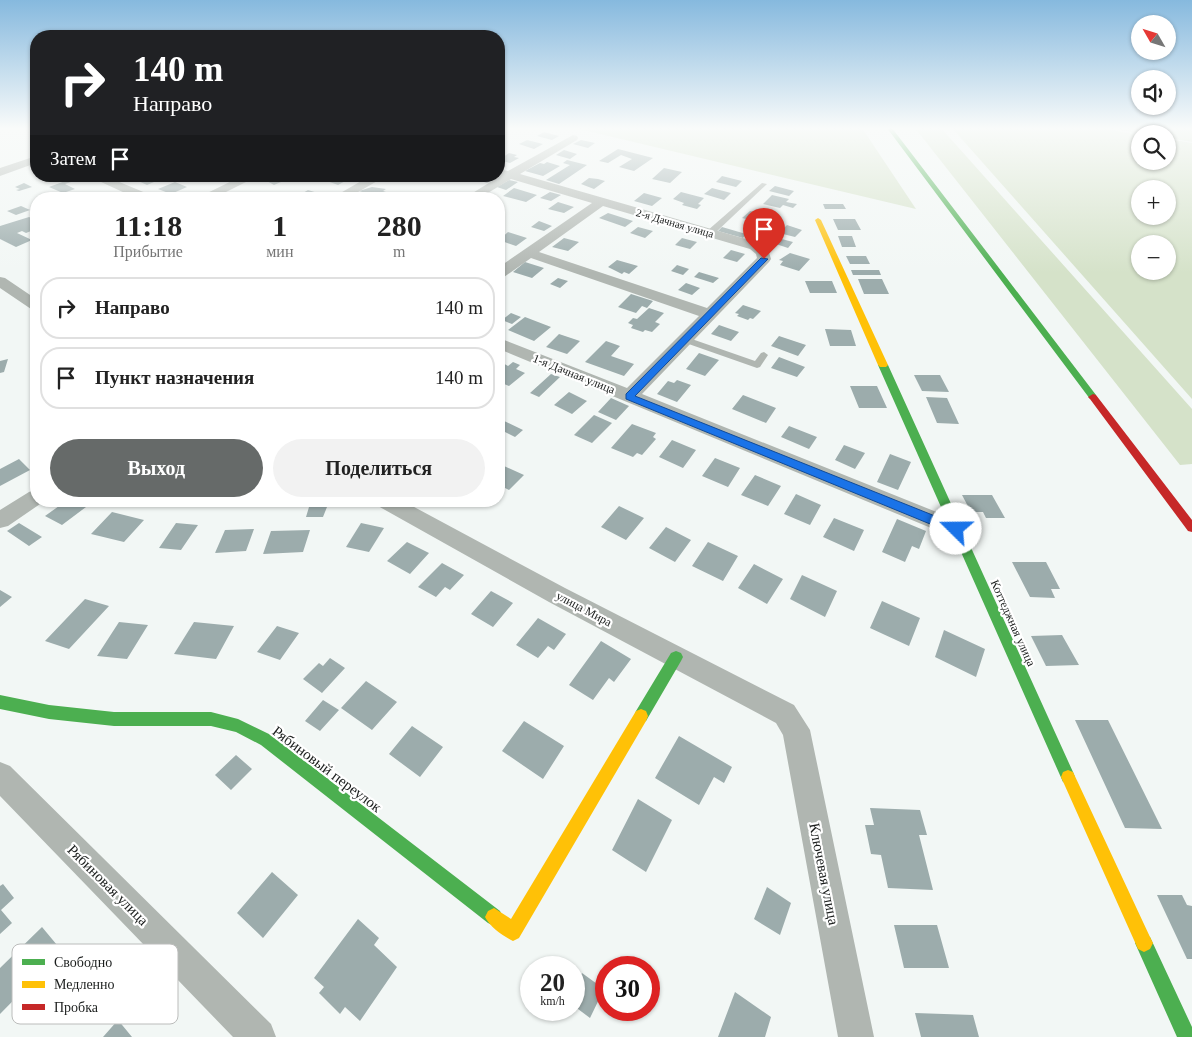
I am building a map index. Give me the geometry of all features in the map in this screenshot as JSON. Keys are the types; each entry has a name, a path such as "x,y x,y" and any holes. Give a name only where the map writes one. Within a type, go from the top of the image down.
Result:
{"street":[{"name":"2-я Дачная улица","path":"515,176 755,246 764,252 764,259 711,315"},
{"path":"926,176 1192,528"},
{"path":"217,192 239,182"},
{"path":"349,192 369,182"},
{"path":"478,192 492,182"},
{"path":"110,183 132,192"},
{"path":"505,270 601,202"},
{"name":"Коттеджная улица","path":"818,220 1186,1037"},
{"path":"528,253 711,315 629,397"},
{"path":"0,281 30,302"},
{"name":"1-я Дачная улица","path":"505,345 956,529"},
{"path":"0,520 30,501"},
{"name":"улица Мира","path":"396,507 785,714"},
{"name":"Рябиновый переулок","path":"0,702 49,712 114,719 211,719 238,726 266,740 513,932 676,657"},
{"name":"Ключевая улица","path":"785,714 796,730 856,1037"},
{"name":"Рябиновая улица","path":"0,776 166,944"},
{"name":"Рябиновая улица","path":"178,956 258,1037"}],"lane":[{"path":"710,233 764,184"},
{"path":"686,340 757,365 764,355"}],"green space":[{"path":"779,176 894,176 916,209"},
{"path":"953,176 984,176 1192,409 1192,464 1180,465"},
{"path":"995,176 1192,176 1192,399"}],"building":[{"path":"552,176 570,176 559,184 546,180"},
{"path":"655,176 677,176 670,183 652,179"},
{"path":"722,176 742,181 736,187 716,182"},
{"path":"589,178 605,181 594,189 581,184"},
{"path":"509,180 518,182 506,190 497,187"},
{"path":"62,182 71,182 65,184 75,189 61,192 49,187"},
{"path":"140,182 154,182 147,185"},
{"path":"175,182 187,187 176,192 166,192 158,189"},
{"path":"269,182 281,182 274,185"},
{"path":"330,182 344,182 338,185"},
{"path":"24,183 32,187 19,191 16,190 20,189 15,187"},
{"path":"775,186 794,191 789,196 769,191"},
{"path":"372,187 386,189 383,191 386,192 359,191"},
{"path":"514,188 537,195 526,202 505,197"},
{"path":"712,188 731,193 724,200 704,194"},
{"path":"550,192 561,195 551,201 540,198"},
{"path":"681,192 704,198 698,204 701,205 697,209 682,205 684,203 673,199"},
{"path":"644,193 662,198 652,206 634,201"},
{"path":"772,195 789,199 786,202 797,204 793,208 783,205 780,208 763,204"},
{"path":"558,202 574,207 564,213 548,209"},
{"path":"823,204 843,204 846,209 825,209"},
{"path":"21,206 30,210 16,215 7,211"},
{"path":"750,211 765,215 757,222 742,218"},
{"path":"608,213 633,221 625,227 599,218"},
{"path":"30,217 30,231 17,233 30,239 30,241 16,247 0,239 0,226"},
{"path":"833,219 855,219 861,230 838,230"},
{"path":"539,221 552,226 544,231 531,227"},
{"path":"787,225 802,230 795,237 779,233"},
{"path":"638,227 653,231 645,238 630,233"},
{"path":"722,227 746,234 743,238 718,231"},
{"path":"508,232 527,238 516,246 505,242 505,235"},
{"path":"838,236 852,236 856,247 842,247"},
{"path":"564,238 579,242 568,251 552,247"},
{"path":"682,238 697,242 690,249 675,245"},
{"path":"778,238 793,242 788,248 773,243"},
{"path":"731,250 745,254 737,262 723,258"},
{"path":"790,253 810,259 799,271 780,265 783,261 779,260"},
{"path":"846,256 866,256 870,264 850,264"},
{"path":"617,260 638,266 629,274 624,272 622,274 608,267"},
{"path":"525,262 544,268 532,278 513,272"},
{"path":"677,265 689,269 683,275 671,271"},
{"path":"851,270 879,270 881,275 853,275"},
{"path":"699,272 719,278 713,283 694,277"},
{"path":"558,278 568,281 560,288 550,284"},
{"path":"858,279 882,279 889,294 864,294"},
{"path":"805,281 832,281 837,293 810,293"},
{"path":"686,283 700,288 692,295 678,290"},
{"path":"631,294 653,301 647,308 642,306 636,313 618,307"},
{"path":"743,305 761,311 753,319 750,318 748,320 737,316 739,314 735,313"},
{"path":"649,308 664,313 655,322 660,324 652,332 645,330 643,332 631,328 633,325 628,323 633,318 637,319"},
{"path":"511,313 521,317 512,324 505,321 505,318"},
{"path":"525,317 551,327 534,341 508,330"},
{"path":"719,325 739,332 731,341 711,334"},
{"path":"825,329 851,330 856,346 830,346"},
{"path":"559,334 580,341 567,354 546,347"},
{"path":"779,336 806,345 798,356 771,346"},
{"path":"606,341 620,346 611,356 634,364 624,376 585,362"},
{"path":"699,353 719,360 705,376 686,369"},
{"path":"779,357 805,367 797,377 771,368"},
{"path":"8,359 4,372 0,373 0,361"},
{"path":"513,362 520,365 516,369 525,373 509,386 505,384 505,364 508,366"},
{"path":"551,374 560,377 539,397 530,393"},
{"path":"914,375 940,375 949,392 922,391"},
{"path":"677,380 691,385 677,402 657,394 668,381 674,383"},
{"path":"850,386 877,386 887,408 859,408"},
{"path":"569,392 587,401 572,414 554,405"},
{"path":"743,395 776,408 766,423 732,409"},
{"path":"926,397 947,398 959,424 937,423"},
{"path":"611,398 629,406 616,420 598,412"},
{"path":"594,415 612,423 592,443 574,435"},
{"path":"505,421 523,430 515,437 505,432"},
{"path":"632,424 656,433 653,437 656,439 642,455 637,453 633,457 611,448"},
{"path":"789,426 817,437 809,449 781,437"},
{"path":"672,440 696,450 683,468 659,457"},
{"path":"844,445 865,453 855,469 835,460"},
{"path":"890,454 911,462 898,490 877,482"},
{"path":"715,458 740,468 728,487 702,476"},
{"path":"19,459 30,470 0,486 0,469"},
{"path":"505,466 524,475 509,490 505,488"},
{"path":"755,475 781,486 768,506 741,495"},
{"path":"796,494 821,505 810,525 784,514"},
{"path":"962,495 992,495 1005,518 986,518 983,512 971,512"},
{"path":"619,506 644,518 626,540 601,527"},
{"path":"58,507 86,507 62,525 45,516"},
{"path":"309,507 327,507 323,517 306,517"},
{"path":"112,512 144,520 124,542 91,534"},
{"path":"834,518 864,530 854,551 823,537"},
{"path":"897,519 926,531 919,549 912,546 905,562 882,552"},
{"path":"19,523 42,537 29,546 7,531"},
{"path":"176,523 198,525 181,550 159,548"},
{"path":"361,523 384,528 369,552 346,547"},
{"path":"666,527 691,540 675,562 649,548"},
{"path":"254,529 246,551 215,553 225,530"},
{"path":"310,530 303,552 263,554 271,531"},
{"path":"407,542 429,553 410,574 387,561"},
{"path":"708,542 738,556 723,581 692,566"},
{"path":"1012,562 1046,562 1060,589 1051,589 1055,598 1030,597"},
{"path":"442,563 464,575 450,590 445,587 436,597 418,587"},
{"path":"754,564 783,579 767,604 738,588"},
{"path":"802,575 837,591 825,617 790,599"},
{"path":"0,590 12,597 0,607"},
{"path":"491,591 513,603 493,627 471,614"},
{"path":"85,599 109,606 69,649 45,641"},
{"path":"882,601 920,618 909,646 870,628"},
{"path":"538,618 566,634 554,650 548,646 538,658 516,645"},
{"path":"119,622 148,625 127,659 97,656"},
{"path":"194,622 234,626 216,659 174,654"},
{"path":"277,626 299,633 280,660 257,652"},
{"path":"944,630 985,649 976,677 935,657"},
{"path":"1062,635 1079,665 1046,666 1031,636"},
{"path":"601,641 631,659 614,682 609,678 593,700 569,685"},
{"path":"330,658 345,668 322,693 303,679 319,663 323,666"},
{"path":"366,681 397,702 372,730 341,708"},
{"path":"323,700 339,710 320,731 305,721"},
{"path":"1075,720 1108,720 1162,829 1125,828"},
{"path":"524,721 564,746 543,779 502,751"},
{"path":"412,726 443,747 420,777 389,754"},
{"path":"679,736 732,767 724,783 714,777 699,805 655,778"},
{"path":"236,755 252,769 231,790 215,775"},
{"path":"638,799 672,820 646,872 612,850"},
{"path":"870,808 920,810 927,835 919,835 933,890 888,888 881,855 871,854 865,825 874,825"},
{"path":"272,872 298,895 263,938 237,913"},
{"path":"3,884 14,898 1,910 12,923 0,934 0,886"},
{"path":"767,887 791,903 780,935 754,919"},
{"path":"1157,895 1182,895 1187,905 1192,906 1192,959 1187,959"},
{"path":"358,919 379,938 374,945 397,967 360,1021 345,1007 340,1014 319,993 324,987 314,978"},
{"path":"894,925 937,925 949,968 904,968"},
{"path":"42,927 56,944 25,944"},
{"path":"12,956 12,1002 0,1014 0,968"},
{"path":"585,975 595,982 595,1008 590,1018 585,1014"},
{"path":"735,992 771,1017 765,1037 718,1037"},
{"path":"915,1013 973,1015 979,1037 921,1037"},
{"path":"114,1024 121,1024 132,1037 103,1037"}],"traffic: fast":[{"path":"926,176 1093,397"},
{"path":"883,365 1068,777"},
{"path":"641,716 676,657"},
{"path":"0,702 49,712 114,719 211,719 238,726 266,740 494,917"},
{"path":"1144,943 1187,1037"}],"traffic: slow":[{"path":"818,220 883,365"},
{"path":"494,917 513,932 641,716"},
{"path":"1068,777 1144,943"}],"traffic: jam":[{"path":"1093,397 1192,528"}],"route":[{"path":"764,259 629,397 956,529"}]}
